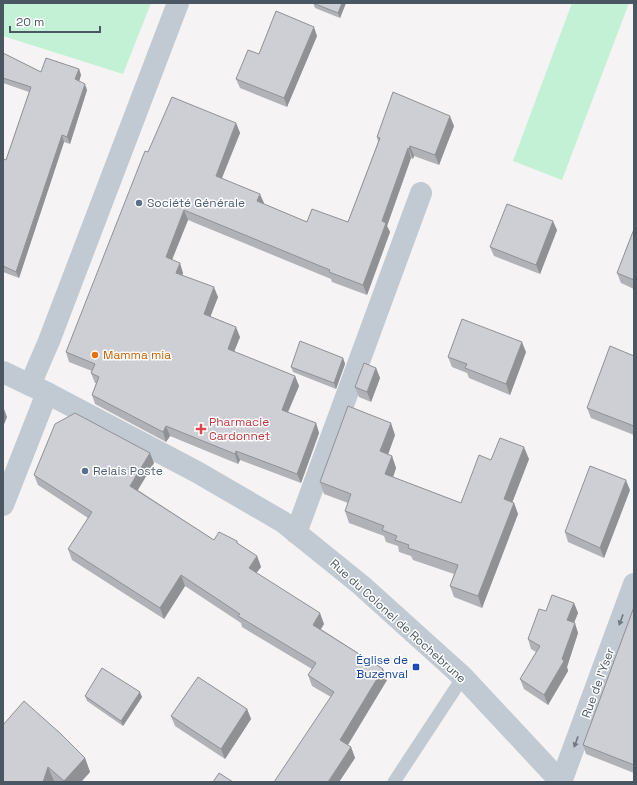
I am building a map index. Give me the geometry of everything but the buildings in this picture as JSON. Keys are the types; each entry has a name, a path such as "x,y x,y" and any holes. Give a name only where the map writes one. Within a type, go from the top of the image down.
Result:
{"street":[{"path":"3,505 38,389 49,340 178,3"},
{"path":"296,533 421,193"},
{"name":"Rue du Colonel de Rochebrune","path":"3,372 197,472 283,522 361,585 463,677 561,782"},
{"name":"Rue de l'Yser","path":"561,782 634,584"}],"lane":[{"path":"394,782 463,677"}],"green space":[{"path":"3,3 151,3 123,74 3,36"},
{"path":"572,3 629,3 562,180 513,161"}],"place":[{"name":"Société Générale","path":"139,203"},
{"name":"Mamma mia","path":"95,355"},
{"name":"Pharmacie Cardonnet","path":"201,429"},
{"name":"Relais Poste","path":"85,471"},
{"name":"Église de Buzenval","path":"416,667"}]}
